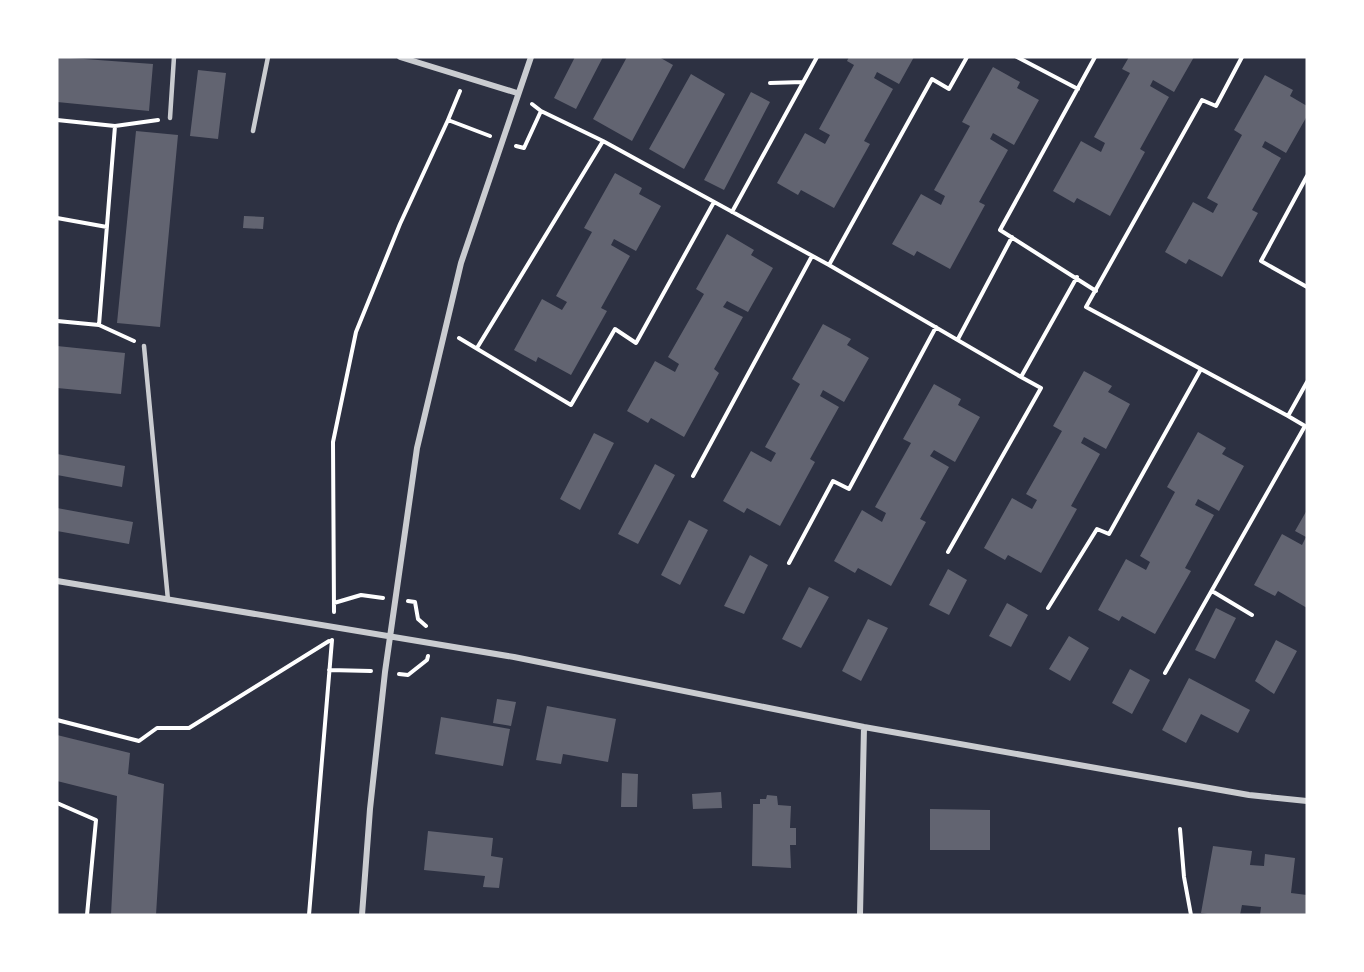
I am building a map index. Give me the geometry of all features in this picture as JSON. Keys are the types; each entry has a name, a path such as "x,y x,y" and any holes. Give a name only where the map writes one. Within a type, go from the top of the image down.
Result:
{"street":[{"path":"400,57 517,93"},
{"path":"362,915 370,809 390,638 417,448 461,263 531,57"},
{"path":"57,581 514,657 864,727 1249,795 1307,801"},
{"path":"860,915 864,727"}],"lane":[{"path":"170,118 174,57"},
{"path":"253,131 268,57"},
{"path":"144,346 168,600"}],"path":[{"path":"732,212 817,57"},
{"path":"829,265 932,79 949,88 967,57"},
{"path":"1017,57 1078,88"},
{"path":"1095,57 1000,230 1096,291"},
{"path":"1165,673 1305,426 1086,307 1202,100 1216,106 1242,57"},
{"path":"309,915 334,627 333,442 356,332 400,224 465,78"},
{"path":"770,83 803,82"},
{"path":"517,93 541,111 603,141 829,265 1041,388 948,552"},
{"path":"57,120 115,126 170,118"},
{"path":"99,325 115,126"},
{"path":"477,348 603,141"},
{"path":"1307,176 1261,261 1307,287"},
{"path":"446,330 570,405 615,329 636,343 714,202"},
{"path":"57,218 107,227"},
{"path":"958,339 1012,237"},
{"path":"693,476 812,256"},
{"path":"1021,377 1077,277"},
{"path":"57,321 99,325 144,346"},
{"path":"789,563 834,481 849,489 936,327"},
{"path":"1048,608 1097,529 1109,534 1201,369"},
{"path":"1288,416 1307,381"},
{"path":"1212,591 1252,615"},
{"path":"57,720 139,741 157,728 189,728 332,639"},
{"path":"57,803 96,820 87,915"},
{"path":"1180,829 1184,877 1191,915"}],"building":[{"path":"57,57 153,64 149,111 57,102"},
{"path":"575,57 603,57 576,109 554,98"},
{"path":"627,57 659,57 673,65 632,141 593,119"},
{"path":"849,57 914,57 899,84 877,72 874,78 893,89 864,141 870,144 834,208 801,190 798,195 777,183 805,133 825,144 830,135 819,129 854,65 847,61"},
{"path":"1129,57 1194,57 1174,92 1153,80 1150,86 1169,97 1140,149 1145,152 1110,216 1077,198 1074,203 1053,191 1081,141 1101,152 1105,143 1094,137 1130,73 1122,69"},
{"path":"993,67 1020,82 1017,88 1039,100 1014,145 993,133 990,139 1008,150 979,202 985,205 950,269 917,251 914,256 892,244 921,194 941,205 945,196 934,190 970,126 962,122"},
{"path":"198,70 226,73 218,139 190,136"},
{"path":"691,74 725,94 684,169 649,149"},
{"path":"1265,75 1293,90 1290,96 1307,106 1307,116 1286,153 1265,141 1262,147 1281,158 1252,210 1258,213 1222,277 1189,259 1186,264 1165,252 1193,202 1213,213 1218,204 1207,198 1242,135 1234,130"},
{"path":"751,92 770,102 724,190 704,180"},
{"path":"136,131 178,135 160,327 117,323"},
{"path":"615,173 642,188 639,194 661,206 636,251 614,239 611,245 630,256 601,308 607,311 571,375 538,357 536,362 514,350 542,299 562,310 567,302 556,296 592,232 584,228"},
{"path":"244,216 264,217 263,229 243,228"},
{"path":"727,234 754,250 751,255 773,268 748,312 727,301 723,307 743,317 714,369 719,373 684,437 651,418 648,423 627,411 655,361 675,372 679,364 668,357 704,294 696,289"},
{"path":"823,324 851,339 847,345 869,358 844,402 823,390 820,396 839,407 810,459 815,462 780,526 747,508 744,513 723,501 751,451 771,462 776,453 765,447 800,384 792,379"},
{"path":"57,346 125,353 121,394 57,388"},
{"path":"1084,371 1112,386 1108,392 1130,404 1106,449 1084,437 1081,443 1100,454 1071,506 1077,509 1041,573 1008,555 1005,560 984,548 1012,498 1032,509 1037,500 1026,494 1062,431 1053,426"},
{"path":"934,384 961,399 958,405 980,417 955,462 934,450 930,456 949,467 920,519 926,522 891,586 858,568 855,573 834,561 862,510 882,522 886,513 875,507 911,443 903,439"},
{"path":"1198,432 1226,448 1222,454 1244,466 1219,511 1198,499 1195,505 1214,515 1185,568 1191,571 1155,634 1122,616 1119,621 1098,610 1126,559 1146,570 1150,562 1140,556 1175,492 1167,487"},
{"path":"594,433 614,443 580,510 560,499"},
{"path":"57,454 125,466 122,487 57,475"},
{"path":"655,464 675,475 638,544 618,534"},
{"path":"57,508 133,522 129,544 57,531"},
{"path":"1307,510 1307,608 1278,591 1275,596 1254,585 1282,534 1302,545 1306,537 1295,531"},
{"path":"689,520 708,530 680,585 661,575"},
{"path":"750,555 768,565 744,614 724,606"},
{"path":"948,569 967,580 949,615 929,605"},
{"path":"809,587 829,597 801,648 782,639"},
{"path":"1007,603 1028,615 1011,647 989,636"},
{"path":"1216,608 1236,618 1215,659 1195,650"},
{"path":"868,619 888,628 861,681 842,671"},
{"path":"1069,636 1089,648 1070,681 1049,669"},
{"path":"1276,640 1297,651 1274,694 1255,681"},
{"path":"1130,669 1150,680 1132,714 1112,703"},
{"path":"1189,678 1250,710 1238,733 1201,714 1186,743 1162,730"},
{"path":"497,699 516,702 511,726 493,723"},
{"path":"547,706 616,719 608,762 563,754 561,764 536,760"},
{"path":"441,717 510,729 503,766 435,754"},
{"path":"57,735 130,753 128,774 164,784 156,915 111,915 117,796 57,781"},
{"path":"622,773 638,774 637,807 621,807"},
{"path":"721,792 722,808 693,809 692,794"},
{"path":"767,795 777,796 778,805 791,806 790,828 796,828 796,845 790,845 791,868 752,866 753,804 760,804 760,799 766,799"},
{"path":"930,809 990,810 990,850 930,850"},
{"path":"428,831 493,838 491,856 503,858 499,888 483,887 485,876 424,870"},
{"path":"1213,846 1252,851 1250,865 1264,866 1265,854 1295,858 1291,893 1307,895 1307,915 1260,915 1261,907 1242,905 1240,915 1201,913"}]}
